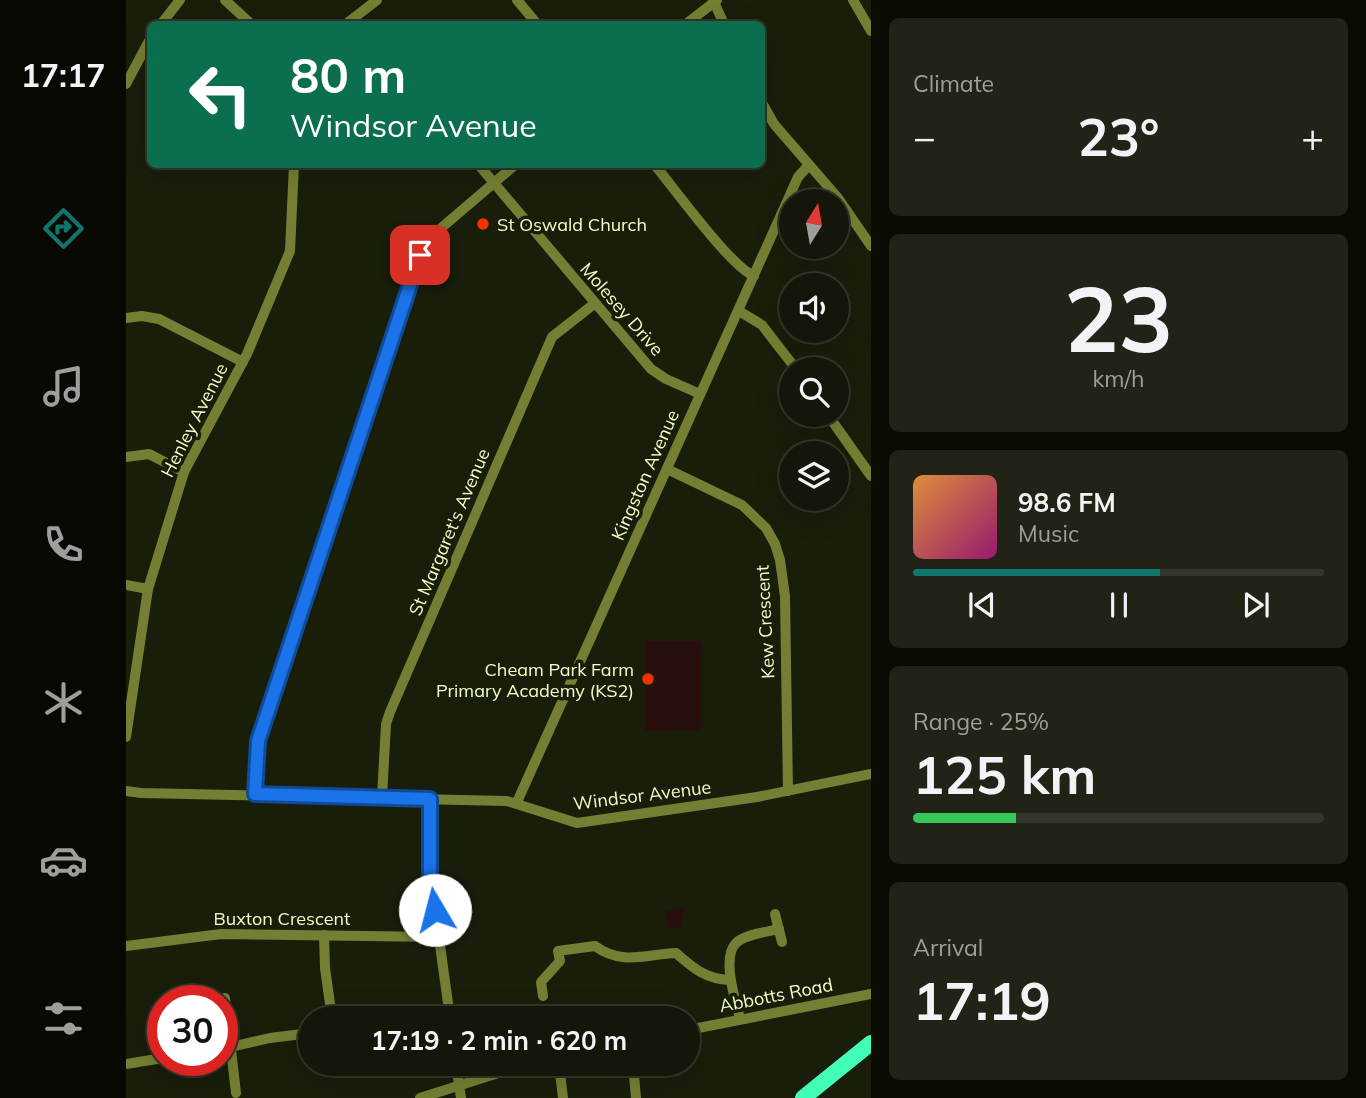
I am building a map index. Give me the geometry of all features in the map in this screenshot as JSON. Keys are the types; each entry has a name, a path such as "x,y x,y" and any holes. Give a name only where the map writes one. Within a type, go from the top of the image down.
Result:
{"highway":[{"path":"803,1098 871,1043"}],"street":[{"path":"163,21 180,0"},
{"path":"225,0 248,21"},
{"path":"355,21 377,0"},
{"path":"517,0 534,21"},
{"path":"853,0 871,31"},
{"path":"690,21 714,1 723,21"},
{"path":"126,84 147,45"},
{"path":"765,108 774,124 838,198 871,246"},
{"name":"Kingston Avenue","path":"517,803 798,177 808,165"},
{"name":"Henley Avenue","path":"126,737 148,589 184,472 243,362 290,251 294,168"},
{"name":"Molesey Drive","path":"481,168 651,369 700,394"},
{"path":"255,794 258,741 420,255 426,241 511,168"},
{"path":"657,168 723,248 741,268 754,276"},
{"name":"St Margaret's Avenue","path":"382,797 386,724 390,712 552,337 594,304"},
{"path":"739,312 751,316 762,325 787,357"},
{"path":"126,318 159,318 243,362"},
{"path":"836,427 871,476"},
{"path":"126,457 149,454 184,472"},
{"name":"Kew Crescent","path":"667,469 742,505 766,528 775,544 785,596 788,791"},
{"path":"126,586 148,589"},
{"name":"Windsor Avenue","path":"126,790 141,793 382,797 517,803 559,820 577,823 788,791 871,774"},
{"path":"430,799 430,872 448,1006"},
{"path":"775,914 782,942"},
{"path":"740,1020 730,980 733,948 738,941 779,929"},
{"name":"Buxton Crescent","path":"126,946 211,934 439,937"},
{"path":"324,935 330,1006"},
{"path":"543,996 541,982 560,961 558,951 595,946 604,952 630,958 676,953 699,973 730,980"},
{"name":"Abbotts Road","path":"700,1028 871,994"},
{"path":"238,1045 298,1034"},
{"path":"126,1064 147,1061"},
{"path":"233,1076 236,1093"},
{"path":"458,1076 461,1098"},
{"path":"420,1098 488,1076"},
{"path":"560,1076 563,1098"},
{"path":"634,1076 636,1098"}],"shaded area":[{"path":"645,641 701,641 701,730 645,731"},
{"path":"685,907 681,927 669,929 665,911"}],"place":[{"name":"St Oswald Church","path":"483,224"},
{"name":"Cheam Park Farm Primary Academy (KS2)","path":"648,679"}],"route":[{"path":"420,255 258,741 255,794 430,799 430,872 435,910"}]}
